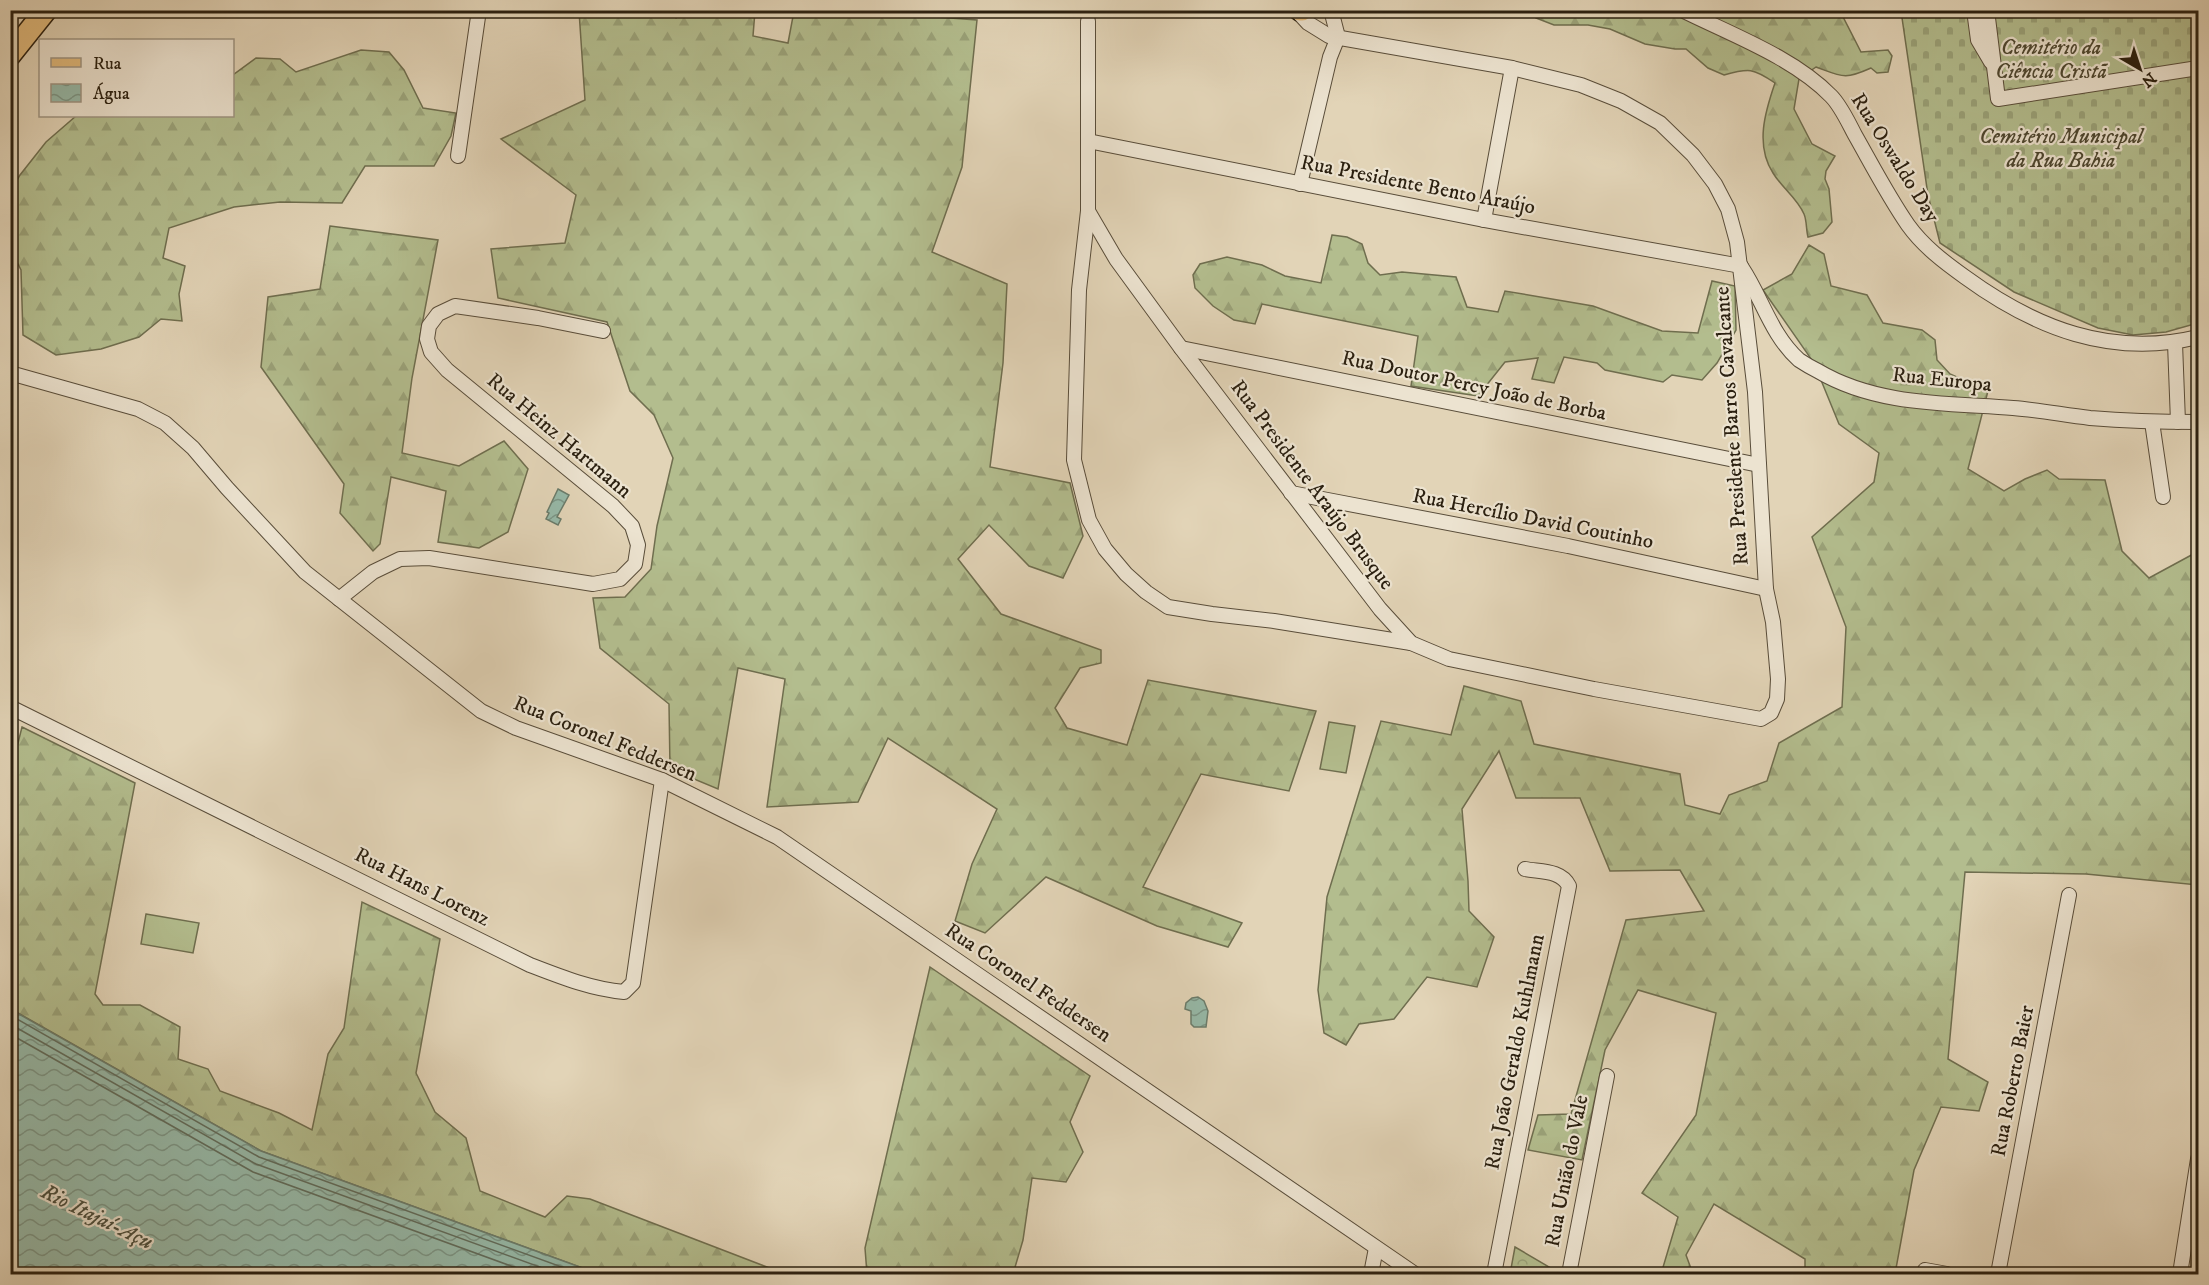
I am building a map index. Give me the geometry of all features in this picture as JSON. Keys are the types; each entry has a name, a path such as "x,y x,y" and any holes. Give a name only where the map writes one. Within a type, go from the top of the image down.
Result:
{"main road":[{"path":"10,56 46,10"}],"street":[{"path":"458,156 479,10"},
{"name":"Rua Presidente Barros Cavalcante","path":"1296,10 1320,32 1512,68 1581,85 1621,101 1660,123 1693,155 1715,184 1728,209 1741,266 1755,392 1766,589 1773,622 1778,679 1777,699 1771,713 1761,719"},
{"path":"1300,184 1330,57 1338,37 1331,10"},
{"name":"Rua Oswaldo Day","path":"1682,10 1780,58 1832,97 1909,227 1937,256 1994,298 2049,326 2073,335 2116,344 2175,343 2199,337"},
{"path":"1974,10 1992,64 1998,99 2199,68"},
{"path":"1985,39 1987,10"},
{"path":"1088,21 1088,211 1079,290 1074,460 1089,520 1105,549 1126,574 1146,592 1168,606 1411,643"},
{"path":"1484,220 1512,68"},
{"name":"Rua Presidente Bento Araújo","path":"1088,141 1484,220 1741,266"},
{"name":"Rua Presidente Araújo Brusque","path":"1088,211 1116,259 1181,348 1380,609 1411,643 1449,659 1594,689 1761,719"},
{"name":"Rua Europa","path":"1741,266 1755,287 1778,336 1800,360 1827,376 1863,392 1930,403 2152,422 2199,422"},
{"name":"Rua Heinz Hartmann","path":"339,599 373,572 400,559 429,558 593,584 620,579 635,564 638,544 632,526 613,506 447,370 431,352 427,339 429,326 438,314 454,306 538,318 603,331"},
{"path":"2175,343 2178,422"},
{"name":"Rua Doutor Percy João de Borba","path":"1181,348 1759,465"},
{"name":"Rua Coronel Feddersen","path":"10,373 138,409 165,423 193,448 305,572 481,711 516,728 662,780 777,837 1415,1275"},
{"path":"2152,422 2163,497"},
{"name":"Rua Hercílio David Coutinho","path":"1291,494 1557,544 1766,589"},
{"name":"Rua Hans Lorenz","path":"10,707 530,965 581,984 615,991 624,992 633,983 662,780"},
{"name":"Rua João Geraldo Kuhlmann","path":"1494,1275 1569,886 1563,878 1556,874 1525,870"},
{"name":"Rua Roberto Baier","path":"1998,1275 2069,895"},
{"name":"Rua União do Vale","path":"1569,1275 1607,1076"},
{"path":"2180,1275 2199,1159"},
{"path":"1371,1275 1376,1248"},
{"path":"1925,1270 1947,1275"}],"green space":[{"path":"1537,10 1840,11 1861,52 1888,50 1892,56 1888,72 1877,73 1871,68 1843,76 1816,67 1799,79 1794,109 1812,144 1835,156 1826,171 1825,179 1829,189 1832,222 1823,233 1808,237 1801,208 1773,173 1768,162 1764,151 1764,128 1775,83 1761,74 1745,70 1724,75 1708,68 1686,49 1645,44 1610,29 1588,25 1554,25 1536,18"},
{"path":"579,11 625,11 631,14 654,11 676,18 682,11 755,11 753,36 788,43 794,11 870,11 977,20 962,167 932,252 1007,284 1003,363 990,467 1070,483 1083,536 1063,578 1029,566 989,525 958,559 1001,614 1101,650 1101,663 1080,668 1055,708 1067,728 1127,745 1148,680 1316,711 1289,791 1201,774 1143,887 1242,923 1228,947 1157,926 1046,877 985,933 955,921 972,864 997,809 888,738 858,802 767,807 785,679 738,668 718,789 670,769 669,704 600,648 593,598 625,597 651,569 657,526 673,458 654,415 630,391 607,322 498,298 491,249 565,243 576,195 501,139 585,100"},
{"name":"Cemitério Municipal da Rua Bahia","path":"1901,11 2198,11 2198,323 2166,332 2133,335 2098,328 2014,292 1940,243 1928,195"},
{"path":"361,50 389,52 404,70 423,108 456,113 451,136 434,166 365,166 342,203 280,202 234,207 169,228 163,258 185,266 179,294 182,321 161,319 139,337 101,349 56,355 23,335 21,270 11,250 11,191 20,175 46,142 75,117 234,117 234,74 256,58 280,59 296,72"},
{"path":"330,226 438,240 412,378 402,453 459,466 504,441 528,469 508,532 479,548 438,542 446,491 391,477 380,544 373,551 340,513 344,484 261,367 268,297 320,289"},
{"path":"1332,235 1347,237 1362,244 1368,263 1380,275 1402,272 1456,277 1467,307 1498,312 1505,291 1593,306 1662,331 1698,333 1712,281 1735,286 1736,330 1717,363 1702,380 1672,375 1663,382 1605,370 1597,363 1564,357 1554,383 1532,379 1538,358 1505,362 1478,396 1411,386 1418,336 1262,304 1255,324 1234,320 1213,306 1195,288 1193,275 1200,264 1227,257 1262,265 1285,276 1321,283"},
{"path":"1809,245 1824,254 1831,286 1867,295 1883,323 1922,330 1935,340 1937,360 1950,374 1988,391 1968,469 2004,491 2047,470 2059,479 2105,480 2122,551 2149,578 2197,552 2192,515 2198,512 2198,885 2086,874 1965,872 1948,1059 1988,1082 1979,1111 1941,1107 1914,1170 1895,1274 1805,1274 1805,1259 1714,1204 1686,1255 1693,1274 1661,1274 1678,1217 1642,1193 1696,1115 1716,1013 1638,990 1605,1050 1582,1160 1528,1150 1538,1115 1571,1114 1626,920 1704,911 1680,870 1610,871 1580,798 1516,798 1499,751 1462,809 1469,911 1494,937 1477,987 1427,977 1394,1019 1359,1024 1346,1045 1324,1033 1318,990 1327,897 1381,721 1451,735 1464,686 1521,701 1534,744 1680,774 1685,805 1720,814 1729,795 1767,781 1779,743 1842,707 1846,627 1812,537 1874,482 1879,453 1839,424 1814,363 1763,290 1792,274"},
{"path":"1329,722 1355,726 1346,773 1320,769"},
{"path":"22,727 135,783 95,994 103,1005 140,1005 180,1027 178,1059 208,1069 220,1091 279,1113 312,1130 328,1054 344,1028 362,902 440,939 416,1073 435,1112 466,1138 480,1191 545,1217 567,1196 590,1199 785,1274 599,1274 261,1151 11,1009 10,775"},
{"path":"146,914 199,923 193,953 141,944"},
{"path":"930,967 1090,1076 1070,1122 1083,1152 1066,1182 1032,1178 1023,1240 1013,1274 867,1274 865,1248"},
{"path":"1515,1247 1561,1274 1510,1274"}],"water":[{"path":"558,489 569,495 557,517 561,519 558,525 546,519"},
{"path":"1198,997 1204,1001 1208,1011 1206,1027 1194,1027 1191,1024 1191,1011 1185,1009 1186,1003"},
{"name":"Rio Itajaí-Açu","path":"10,1009 261,1151 599,1274 11,1274"}],"park label":[{"name":"Cemitério da Ciência Cristã","path":"2051,60"}]}
